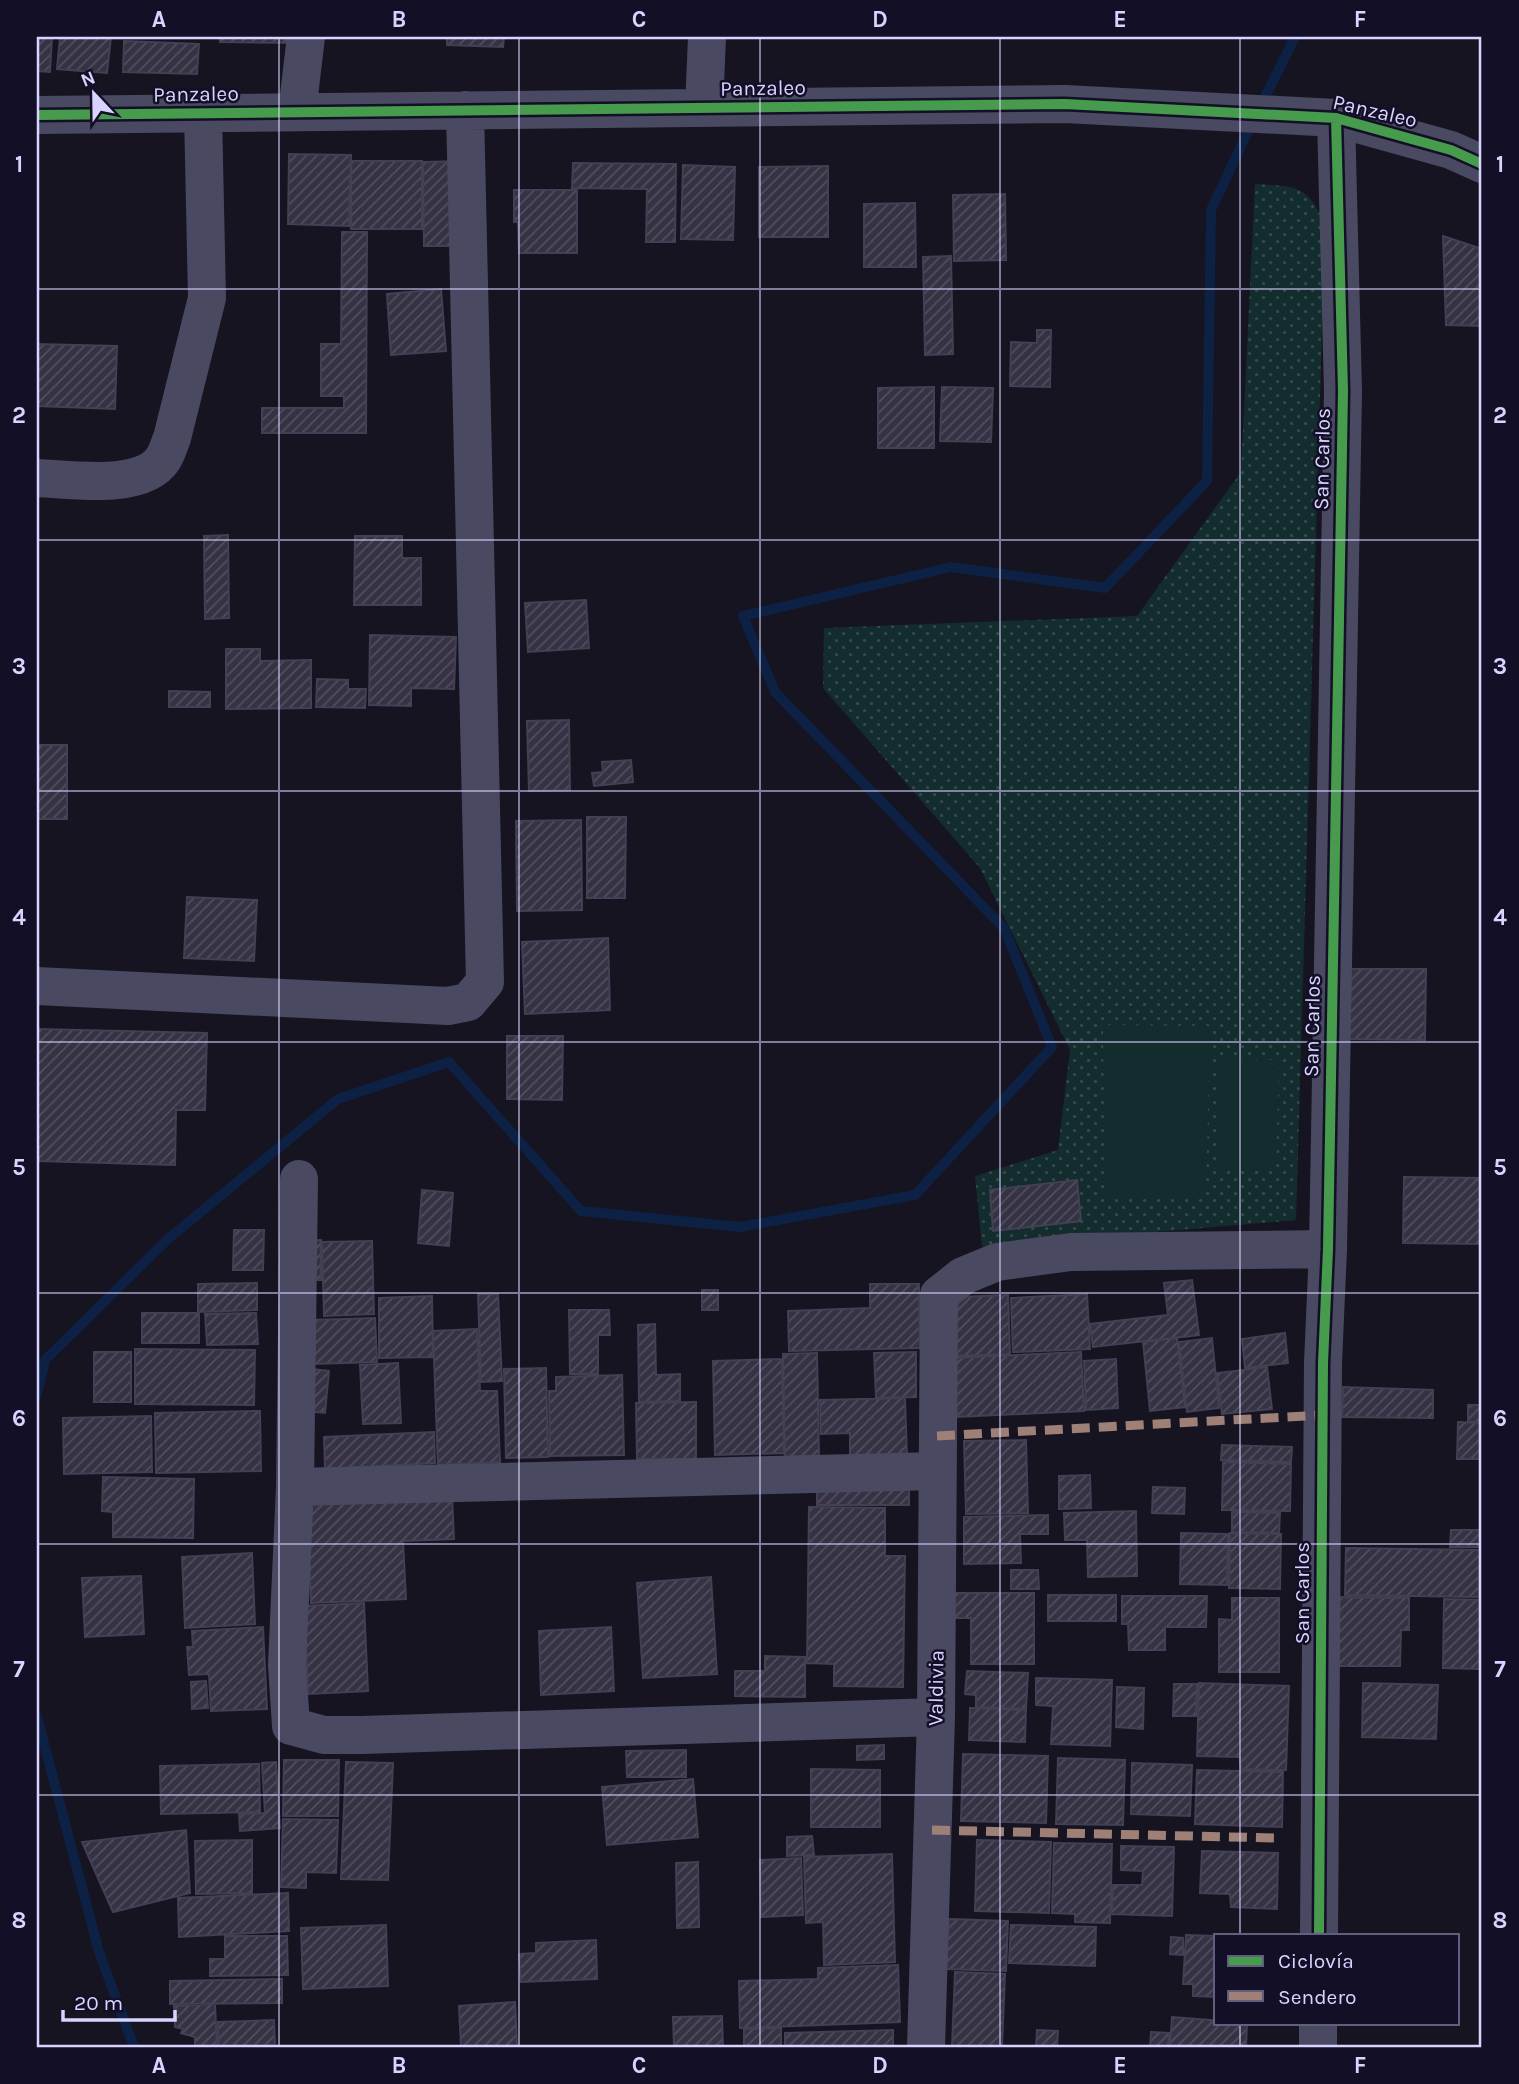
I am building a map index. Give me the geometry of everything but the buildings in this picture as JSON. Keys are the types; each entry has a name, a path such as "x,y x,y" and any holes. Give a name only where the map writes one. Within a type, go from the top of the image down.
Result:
{"street":[{"path":"298,113 306,37"},
{"path":"704,108 707,37"},
{"name":"Panzaleo","path":"37,115 1065,104 1321,118 1451,150 1482,164"},
{"path":"37,986 448,1006 468,1002 485,982 465,110"},
{"path":"37,478 116,480 136,477 153,469 163,459 172,438 207,298 203,113"},
{"name":"San Carlos","path":"1319,1934 1323,1376 1328,1249 1343,391 1321,118"},
{"path":"299,1179 295,1487 287,1665 291,1726 324,1735 362,1735 936,1717"},
{"name":"Valdivia","path":"926,2047 936,1717 936,1328 939,1295 963,1276 997,1262 1070,1252 1328,1249"},
{"path":"295,1487 937,1471"},
{"path":"1318,2024 1318,2047"}],"green space":[{"path":"1255,184 1291,187 1306,194 1325,224 1296,1220 982,1247 975,1176 1058,1150 1070,1050 980,868 823,688 824,628 1137,616 1241,472"},
{"path":"1103,1025 1210,1026 1206,1195 1105,1196"},
{"path":"1219,1059 1279,1060 1276,1170 1217,1169"}],"waterway":[{"path":"1260,107 1295,37"},
{"path":"37,1394 45,1360 168,1239 338,1099 449,1062 581,1211 740,1227 915,1195 1052,1047 1004,928 775,692 743,616 951,567 1105,588 1207,481 1211,210 1253,121"},
{"path":"37,1717 99,1952 134,2047"}],"marked path":[{"path":"937,1436 1323,1415"},
{"path":"932,1830 1276,1838"}],"cycle path":[{"path":"37,115 1065,104 1336,118 1451,150 1482,164"},
{"path":"1319,1934 1323,1363 1328,1249 1343,391 1336,118"}]}
